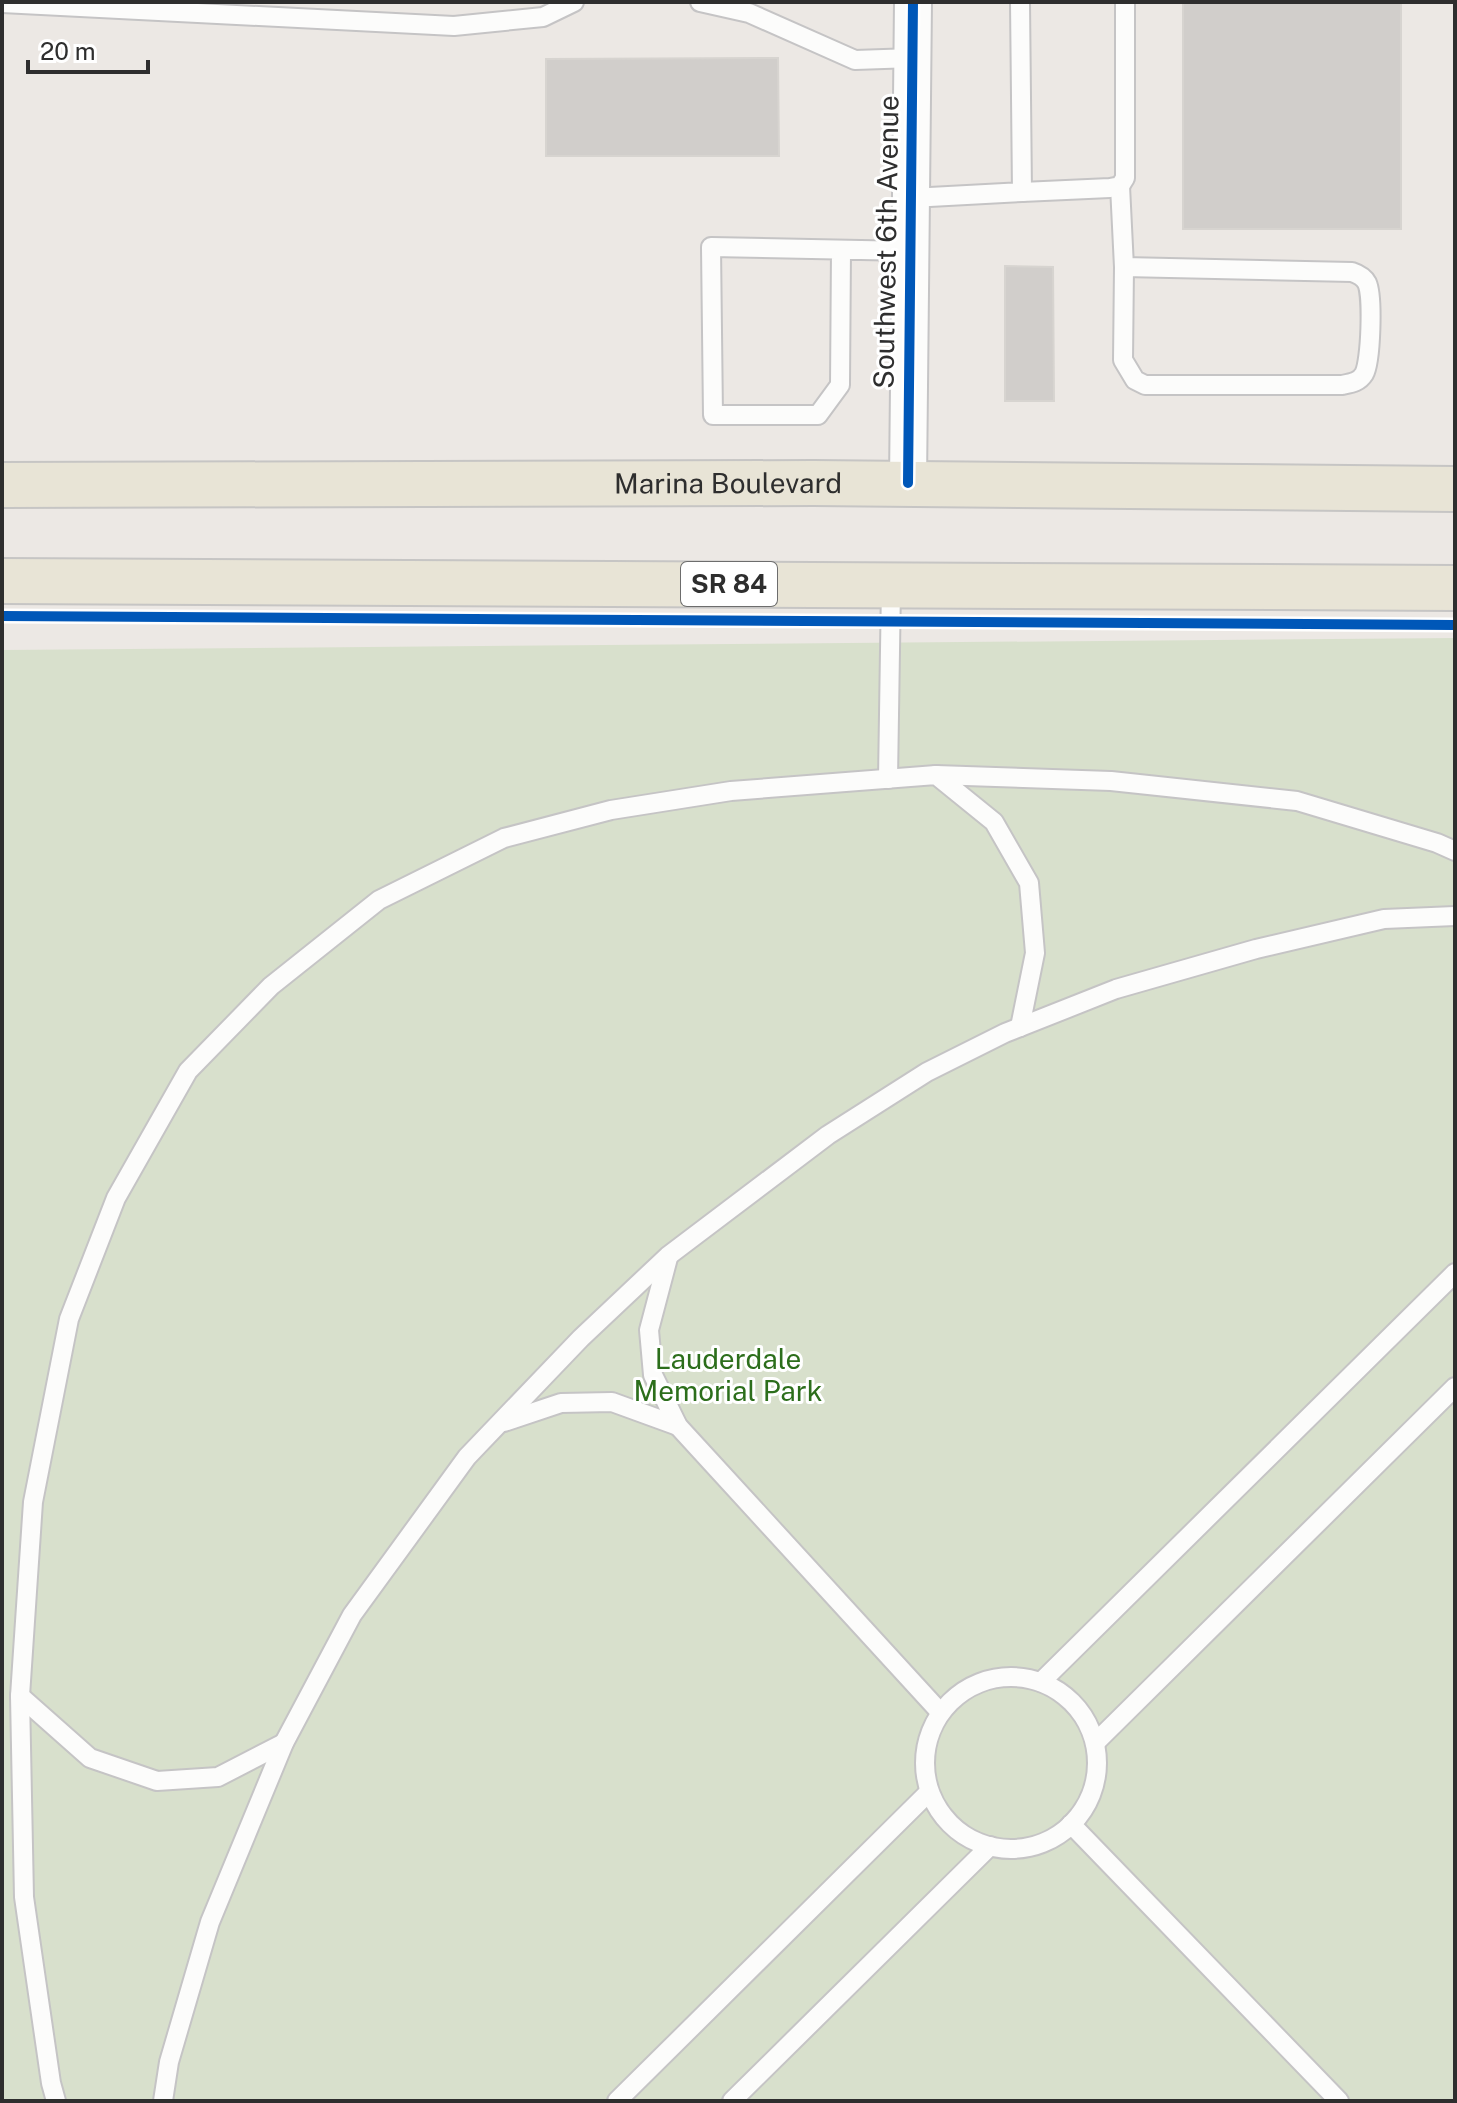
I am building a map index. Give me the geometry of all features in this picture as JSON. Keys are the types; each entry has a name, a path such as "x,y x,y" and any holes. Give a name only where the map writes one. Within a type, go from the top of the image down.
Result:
{"main road":[{"name":"Marina Boulevard","path":"2,485 908,483 1455,489"},
{"name":"SR 84","path":"2,581 1455,588"}],"street":[{"name":"Southwest 6th Avenue","path":"908,483 913,2"}],"lane":[{"path":"2,3 454,26 543,17 574,2"},
{"path":"700,2 749,13 855,60 913,58"},
{"path":"1020,2 1022,192"},
{"path":"1124,267 1352,272 1360,275 1367,283 1370,295 1368,364 1363,376 1357,382 1342,385 1145,385 1135,380 1123,360 1124,267 1120,186 1125,178 1125,2"},
{"path":"911,198 1120,186"},
{"path":"841,250 840,385 818,415 713,415 711,247 910,251"},
{"path":"888,779 891,585"},
{"path":"936,775 994,822 1029,883 1035,953 1020,1027"},
{"path":"56,2101 24,1897 20,1696 33,1502 69,1319 116,1198 188,1071 271,986 379,900 504,838 611,810 731,791 936,775 1111,781 1297,801 1455,851"},
{"path":"163,2101 169,2062 210,1922 284,1743 352,1615 467,1457 581,1338 668,1256 828,1135 927,1072 1020,1027 1116,989 1256,949 1384,919 1455,916"},
{"path":"668,1256 649,1330 653,1375 678,1426 940,1712"},
{"path":"1041,1682 1455,1273"},
{"path":"1095,1743 1455,1387"},
{"path":"499,1423 561,1403 612,1402 678,1426"},
{"path":"1013,1677 1041,1682 1059,1691 1088,1723 1095,1743 1097,1772 1089,1800 1071,1824 1047,1841 1019,1849 990,1846 964,1835 943,1816 929,1792 924,1764 928,1737 940,1712 960,1692 985,1680 1013,1677"},
{"path":"20,1696 90,1758 157,1781 218,1777 284,1743"},
{"path":"617,2101 929,1792"},
{"path":"1071,1824 1339,2101"},
{"path":"732,2101 990,1846"}],"green space":[{"name":"Lauderdale Memorial Park","path":"1455,638 1455,2101 2,2101 2,650"}],"building":[{"path":"1183,2 1401,2 1401,229 1183,229"},
{"path":"778,58 779,156 546,156 546,59"},
{"path":"1005,266 1053,267 1054,401 1005,401"}],"cycle path":[{"path":"908,483 913,2"},
{"path":"2,616 1455,625"}]}
